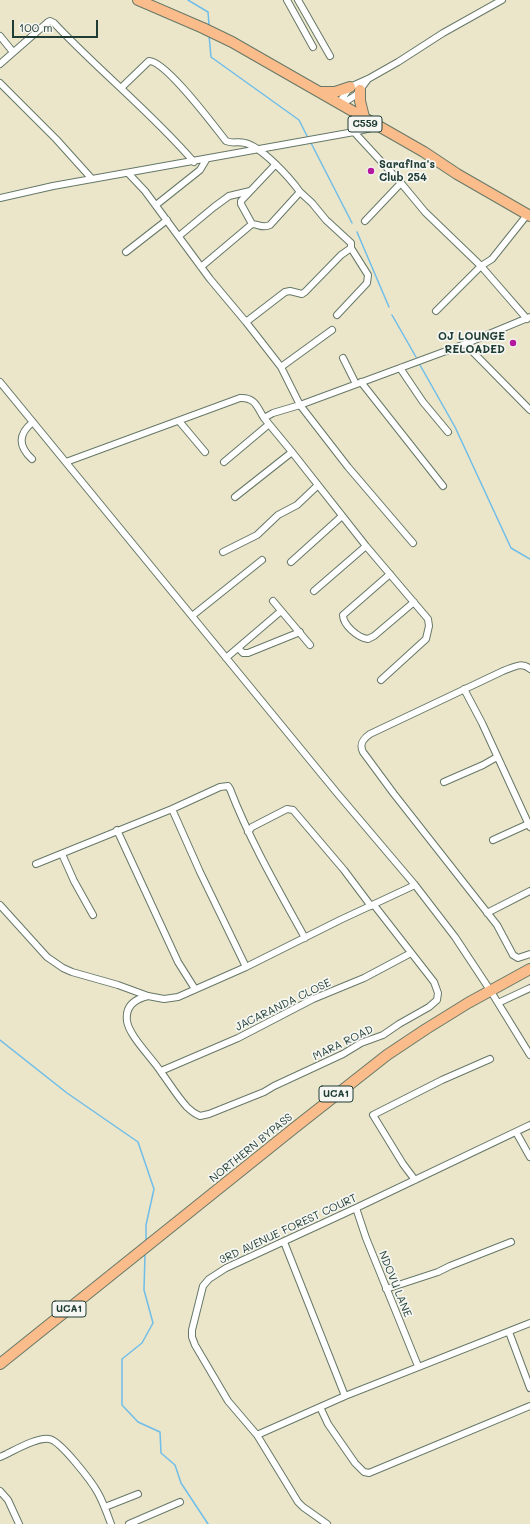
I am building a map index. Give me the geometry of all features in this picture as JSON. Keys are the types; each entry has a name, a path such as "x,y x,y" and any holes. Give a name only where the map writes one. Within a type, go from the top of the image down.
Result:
{"main road":[{"name":"C559","path":"138,0 221,36 364,117 376,127"},
{"name":"C559","path":"284,72 321,97 376,127 421,156 450,170 528,215"},
{"path":"320,92 335,92 350,87"},
{"path":"360,90 360,101 364,117"},
{"name":"NORTHERN BYPASS","path":"0,1364 347,1085 387,1055 490,990 530,969"}],"street":[{"path":"287,0 313,47"},
{"path":"298,0 330,56"},
{"path":"340,104 350,87 368,79 398,62 443,33 502,0"},
{"path":"0,64 45,24 50,21 54,23 86,56 176,141 194,162"},
{"path":"0,36 13,52"},
{"path":"121,88 149,61 155,62 179,84 204,112 226,141 230,143 245,143 261,150 312,203 326,220 351,243 351,248 368,275 368,280 367,284 337,316"},
{"path":"340,104 356,95 368,79"},
{"path":"0,83 56,139 92,179"},
{"path":"0,198 92,179 306,142 376,127"},
{"path":"264,418 273,413 300,405 465,344 528,318 481,266 425,212 401,183 354,132"},
{"path":"156,205 200,170 206,160"},
{"path":"275,165 243,198 241,204 252,224 265,228 270,225 300,192"},
{"path":"128,173 156,205 201,267 281,367 300,405 348,467 413,543"},
{"path":"365,221 401,183"},
{"path":"179,236 214,207 230,196 250,191"},
{"path":"436,311 481,266 492,259 528,215"},
{"path":"126,252 167,220"},
{"path":"201,267 252,224"},
{"path":"246,322 285,292 290,291 302,294 305,292 341,255 351,248"},
{"path":"281,367 332,330"},
{"path":"465,344 530,410"},
{"path":"344,358 358,383 442,486"},
{"path":"400,368 423,402 448,432"},
{"path":"0,382 226,658 415,885 455,937 530,1055"},
{"path":"66,462 240,398 252,400 268,424 292,452 317,486 428,619 429,626 426,639 381,680"},
{"path":"179,420 205,452"},
{"path":"32,459 26,453 22,438 25,428 33,422"},
{"path":"224,462 268,424"},
{"path":"235,497 292,452"},
{"path":"223,552 257,535 278,515 297,505 317,486"},
{"path":"291,562 342,516"},
{"path":"314,591 366,546"},
{"path":"192,616 262,560"},
{"path":"390,574 343,615 344,621 360,637 368,639 374,636 414,602"},
{"path":"274,601 310,645"},
{"path":"226,658 281,611"},
{"path":"238,648 244,653 248,653 300,632"},
{"path":"530,669 527,665 518,666 503,671 464,689 370,734 364,738 361,749 394,794 497,925 513,956 518,958 530,954"},
{"path":"464,689 482,723 496,757 529,826 526,825 493,840"},
{"path":"444,782 483,765 496,757"},
{"path":"36,864 172,809 220,787 228,786 248,832 305,938"},
{"path":"172,809 200,872 246,967"},
{"name":"MARA ROAD","path":"161,1071 172,1089 193,1112 200,1116 209,1114 264,1092 343,1054 361,1043 383,1035 398,1024 429,1007 438,1000 438,993 434,982 412,953 293,810 287,809 252,827 248,832"},
{"path":"117,830 178,962 195,989"},
{"path":"62,854 74,881 93,915"},
{"path":"0,905 47,957 59,966 72,972 118,985 148,996 170,999 178,997 246,967 340,920 373,906 394,894 415,885"},
{"path":"487,913 530,891"},
{"name":"JACARANDA CLOSE","path":"161,1071 238,1038 313,998 364,978 412,953"},
{"path":"498,1003 530,988"},
{"path":"148,996 138,999 130,1005 127,1022 132,1033 161,1071"},
{"path":"415,1180 403,1164 373,1115 442,1080 490,1059"},
{"name":"3RD AVENUE FOREST COURT","path":"326,1524 302,1507 298,1502 257,1435 228,1401 195,1345 192,1337 192,1330 203,1286 208,1280 226,1268 530,1125"},
{"path":"516,1132 530,1157"},
{"name":"NDOVU LANE","path":"356,1208 386,1289 418,1366"},
{"path":"284,1242 345,1396"},
{"path":"386,1289 438,1272 510,1242"},
{"path":"257,1435 418,1366 530,1323"},
{"path":"509,1332 530,1388"},
{"path":"320,1407 328,1424 355,1463 364,1472 369,1473 530,1406"},
{"path":"0,1457 31,1443 44,1439 54,1440 81,1468 98,1492 111,1524"},
{"path":"0,1491 8,1500 19,1524"},
{"path":"105,1507 138,1494"},
{"path":"129,1524 180,1502"}],"waterway":[{"path":"188,0 208,12 209,25"},
{"path":"209,35 211,57 299,120 308,138"},
{"path":"310,141 352,223"},
{"path":"357,232 389,307"},
{"path":"392,315 416,357"},
{"path":"420,365 455,427 511,548 530,559"},
{"path":"0,1040 67,1093 138,1142 154,1189 146,1225 146,1241"},
{"path":"145,1253 144,1290 153,1323 142,1343 122,1359 122,1405 138,1422 160,1432 161,1453 175,1465 181,1483 208,1524"}],"place":[{"name":"Sarafina's Club 254","path":"371,171"},
{"name":"OJ LOUNGE RELOADED","path":"513,343"}]}
